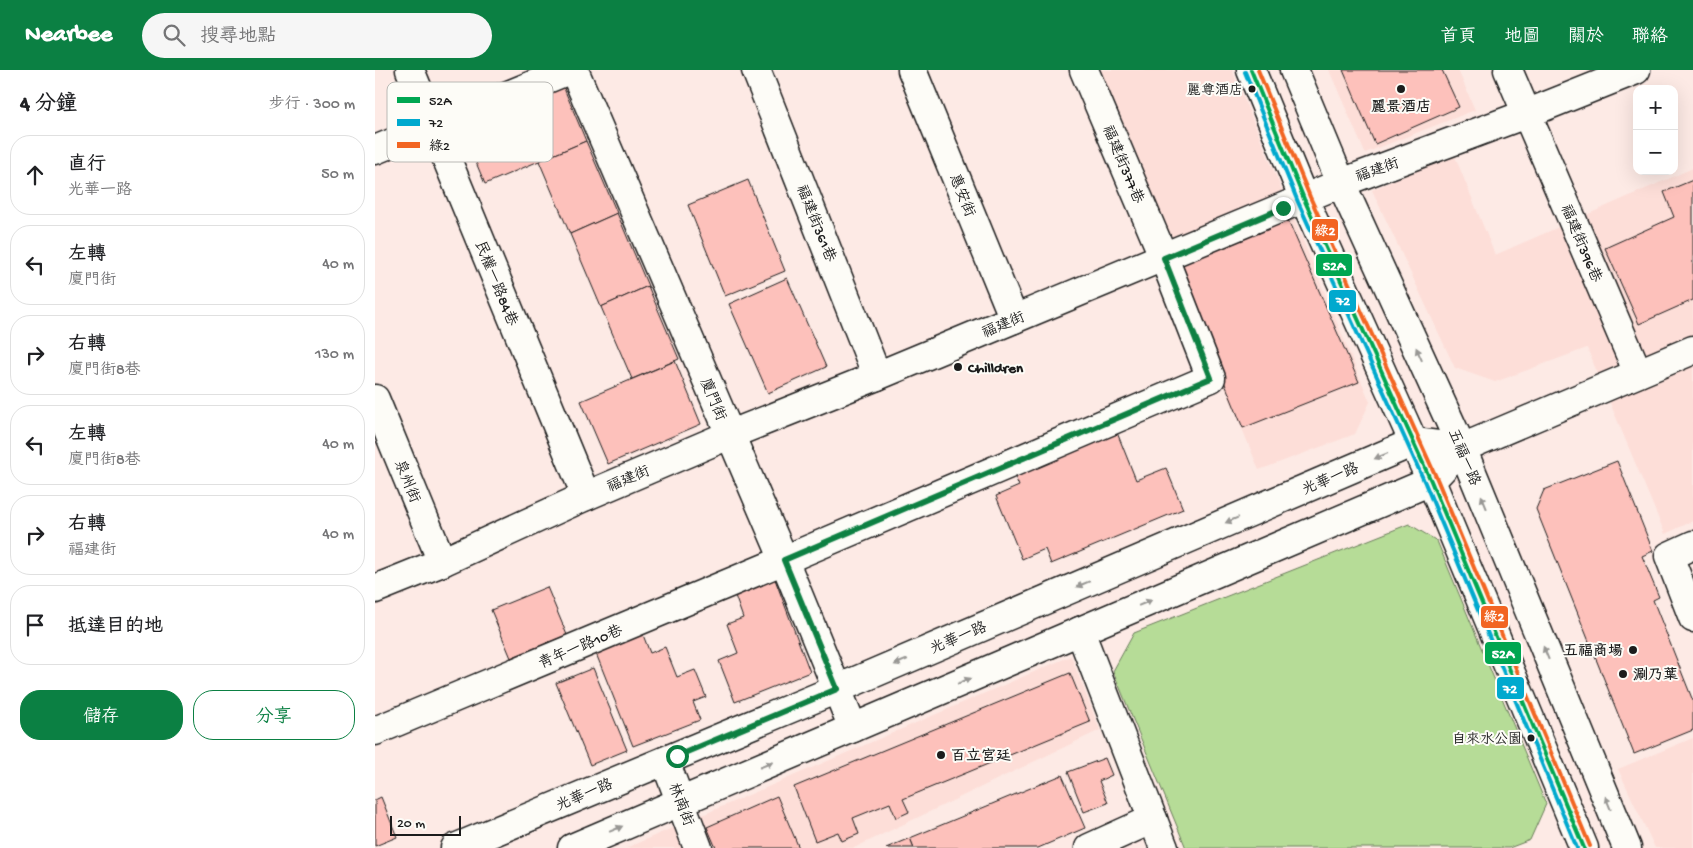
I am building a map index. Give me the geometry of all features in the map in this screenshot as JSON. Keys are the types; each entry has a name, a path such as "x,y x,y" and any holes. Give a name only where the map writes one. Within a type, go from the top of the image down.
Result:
{"street":[{"name":"民權一路84巷","path":"409,70 414,82"},
{"path":"540,82 569,70"},
{"name":"廈門街","path":"574,70 784,560 853,728"},
{"name":"福建街361巷","path":"756,70 877,376"},
{"name":"惠安街","path":"912,70 1014,319"},
{"name":"福建街377巷","path":"784,560 1211,378 1164,258 1084,70"},
{"path":"1251,70 1304,199 1431,481 1575,845"},
{"name":"五福一路","path":"1294,70 1341,183 1462,448 1627,848"},
{"name":"福建街396巷","path":"1508,70 1638,373"},
{"name":"福建街","path":"375,590 729,435 1164,258 1341,183 1526,114 1636,70"},
{"path":"375,150 387,145"},
{"name":"民權一路84巷","path":"448,162 586,496"},
{"path":"571,848 1431,481 1462,448 1693,350"},
{"name":"泉州街","path":"375,399 442,562"},
{"path":"1414,442 1462,448"},
{"name":"光華一路","path":"455,848 837,689 1414,442"},
{"path":"1693,546 1669,556 1693,618"},
{"name":"青年一路10巷","path":"375,731 784,560"},
{"path":"1080,631 1164,848"},
{"name":"林南街","path":"665,761 698,848"},
{"path":"1089,848 1153,819"}],"shaded area":[{"path":"1095,70 1232,70 1370,402 1355,434 1259,470"},
{"name":"麗景酒店","path":"1329,70 1458,70 1475,110 1365,153"},
{"path":"1454,154 1495,255 1693,168 1693,521 1665,534 1587,348 1495,382 1455,368 1372,190"},
{"path":"1071,656 1100,730 854,848 626,848"},
{"path":"1693,738 1693,848 1655,848 1618,769"}],"green space":[{"name":"自來水公園","path":"1409,524 1437,541 1546,804 1530,840 1509,848 1186,848 1113,671 1134,633"}],"building":[{"name":"麗景酒店","path":"1343,70 1442,70 1459,107 1375,144"},
{"path":"563,86 586,141 553,155 553,90"},
{"path":"586,141 617,213 570,234 539,162 553,162 553,155"},
{"path":"476,162 537,162 485,184"},
{"path":"748,180 785,271 725,296 688,205"},
{"path":"1693,180 1693,300 1639,324 1605,248 1674,217 1664,192"},
{"path":"617,213 648,286 601,307 570,234"},
{"path":"1288,220 1359,382 1243,428 1177,266"},
{"path":"787,278 826,367 768,393 729,304"},
{"path":"648,286 679,359 632,379 601,307"},
{"path":"675,361 701,424 608,464 581,401"},
{"path":"1116,430 1136,480 1166,468 1183,509 1051,564 1045,549 1022,559 996,496 1019,486 1013,472"},
{"name":"五福商場","path":"1617,461 1653,551 1642,556 1659,597 1653,600 1693,701 1693,730 1634,754 1536,509 1544,490"},
{"path":"773,574 810,672 735,702 719,661 738,653 727,624 743,618 733,590"},
{"path":"547,587 567,635 511,658 491,610"},
{"path":"638,622 650,653 665,647 677,677 695,670 706,697 693,702 700,720 633,746 591,641"},
{"path":"593,668 627,750 590,765 556,683"},
{"name":"百立宮廷","path":"1070,673 1090,722 903,799 909,812 896,818 890,803 853,818 859,834 842,841 838,832 815,841 794,787"},
{"path":"1105,758 1112,775 1099,781 1108,803 1084,812 1068,772"},
{"path":"1062,775 1085,828 1038,848 914,848 910,838"},
{"path":"777,796 799,848 716,848 707,827"},
{"path":"381,797 397,837 375,846 375,800"},
{"path":"910,838 914,848 886,848"}],"transit line":[{"name":"52A","path":"1251,70 1304,199 1431,481 1584,848"},
{"name":"綠2","path":"1258,70 1310,197 1437,479 1590,846"},
{"name":"72","path":"1245,72 1298,202 1425,483 1577,848"}],"place":[{"name":"麗尊酒店","path":"1252,89"},
{"name":"麗景酒店","path":"1401,89"},
{"name":"Chilldren","path":"958,367"},
{"name":"五福商場","path":"1633,650"},
{"name":"涮乃葉","path":"1623,674"},
{"name":"自來水公園","path":"1531,738"},
{"name":"百立宮廷","path":"941,755"}],"route":[{"path":"677,756 837,689 784,560 1211,378 1164,258 1283,208"}]}
